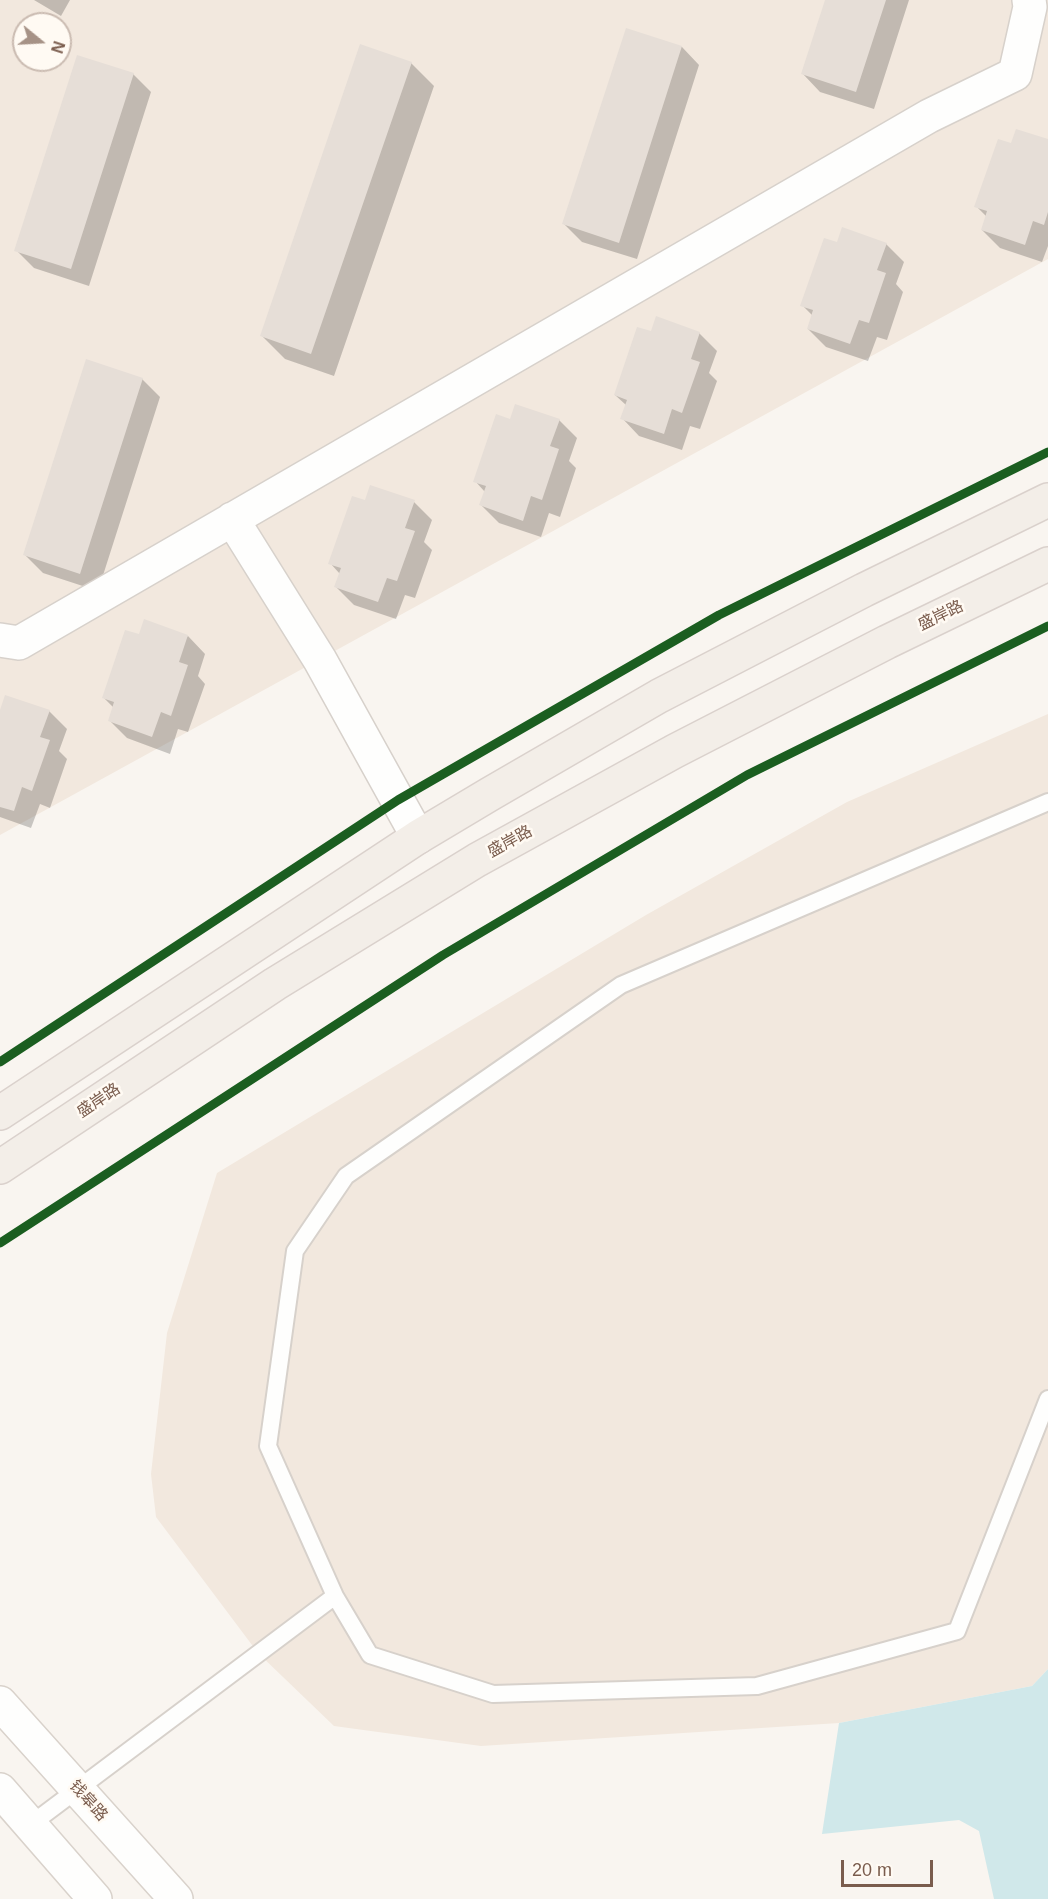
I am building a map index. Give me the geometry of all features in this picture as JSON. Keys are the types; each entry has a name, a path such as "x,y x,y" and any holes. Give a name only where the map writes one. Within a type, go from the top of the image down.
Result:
{"main road":[{"path":"0,1113 418,837 659,696 864,590 1048,500"},
{"name":"盛岸路","path":"0,1167 275,984 477,860 675,751 887,642 1048,564"}],"street":[{"path":"0,640 19,643 929,116 1015,74 1030,7 1029,0"},
{"path":"232,519 320,660 418,837"},
{"name":"钱皋路","path":"0,1703 176,1899"},
{"path":"0,1790 95,1899"}],"lane":[{"path":"1048,802 621,985 346,1176 295,1251 268,1446 335,1596 370,1655 493,1694 757,1686 957,1631 1048,1399"},
{"path":"30,1825 335,1596"}],"shaded area":[{"path":"0,0 1048,0 1048,259 0,835"},
{"path":"1048,714 1048,1669 1032,1686 839,1723 481,1746 334,1726 258,1653 156,1517 151,1474 167,1333 217,1173 646,915 847,802"}],"water":[{"path":"1048,1669 1048,1899 994,1899 979,1831 959,1820 822,1834 839,1723 1032,1686"}],"building":[{"path":"825,0 886,0 856,92 801,74"},
{"path":"626,28 682,46 619,243 562,224"},
{"path":"360,44 412,62 311,354 260,336"},
{"path":"77,55 134,73 71,269 14,251"},
{"path":"1016,129 1048,139 1048,212 1044,225 1033,221 1025,245 981,230 987,211 974,207 998,139 1011,143"},
{"path":"842,227 887,243 877,270 886,273 869,323 859,320 850,344 807,329 813,310 800,306 824,238 837,242"},
{"path":"656,316 700,332 691,359 700,362 682,413 672,409 664,434 620,419 627,400 614,395 637,327 651,331"},
{"path":"86,359 143,378 80,574 23,555"},
{"path":"515,404 560,419 550,446 559,449 542,500 531,496 523,521 479,505 486,486 473,482 496,414 510,419"},
{"path":"370,485 415,500 405,528 415,531 397,581 387,578 378,602 334,587 341,568 328,564 352,496 365,500"},
{"path":"144,619 188,635 179,662 188,665 171,716 161,712 152,737 108,721 114,702 102,698 125,630 139,634"},
{"path":"5,695 50,710 40,737 50,740 32,791 22,787 14,811 0,807 0,710"}],"cycle path":[{"path":"0,1062 398,800 719,615 1048,452"},
{"path":"0,1243 443,955 747,775 1048,626"}]}
